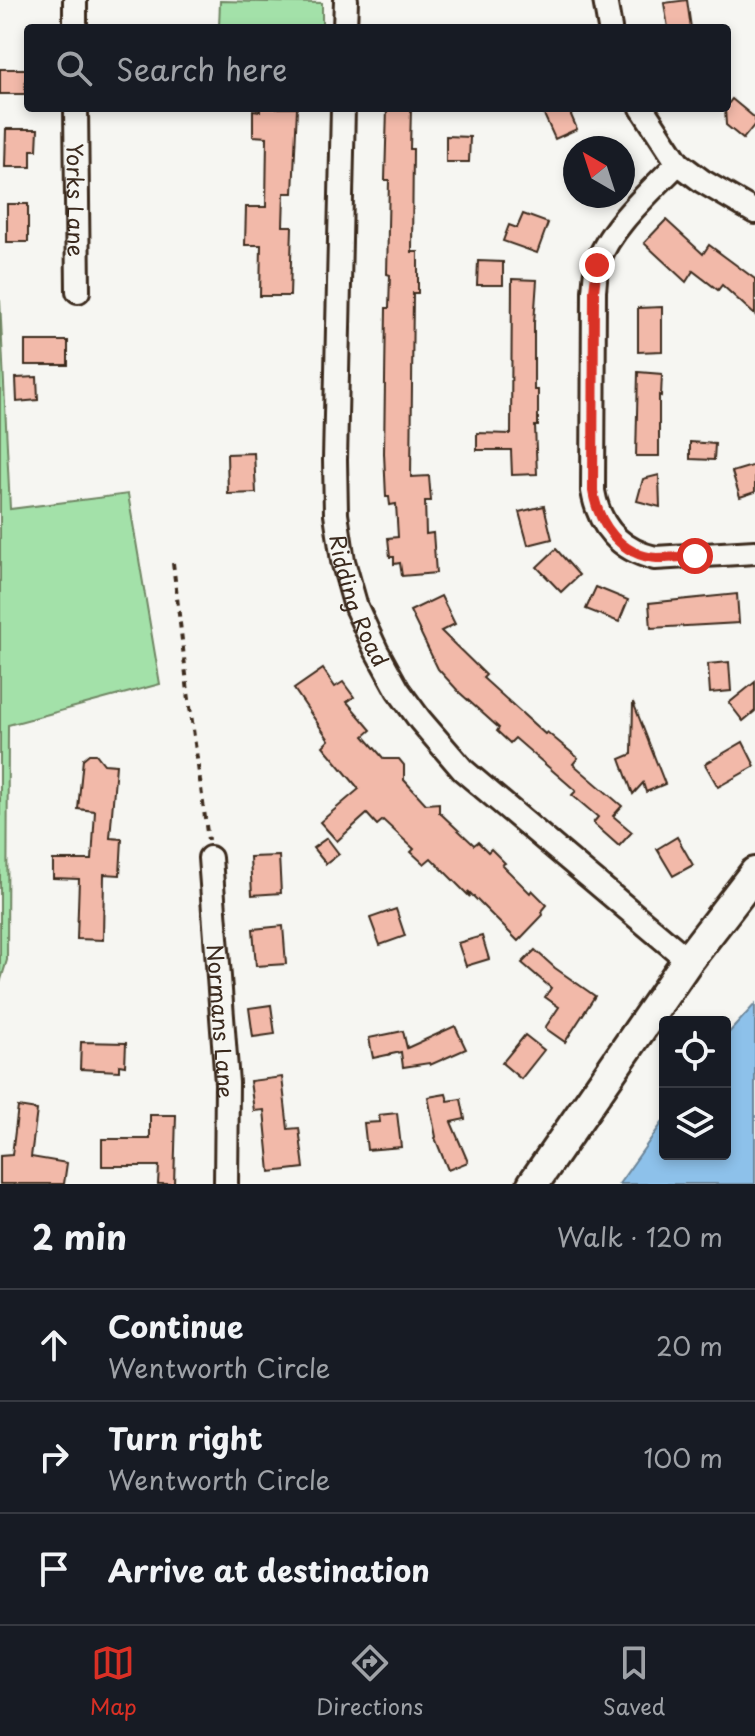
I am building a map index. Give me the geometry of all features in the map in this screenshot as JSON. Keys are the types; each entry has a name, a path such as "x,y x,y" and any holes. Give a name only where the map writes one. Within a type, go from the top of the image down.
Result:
{"street":[{"path":"75,0 75,24"},
{"path":"345,24 346,0"},
{"path":"605,0 609,24"},
{"name":"Yorks Lane","path":"76,112 78,291"},
{"name":"Ridding Road","path":"343,112 336,514 343,561 356,607 398,690 463,770 688,960"},
{"path":"645,112 678,163 755,212"},
{"path":"678,163 616,228 597,265 594,306 595,503 612,534 642,555 655,558 755,552"},
{"name":"Normans Lane","path":"210,858 227,1083 226,1184"},
{"path":"533,1184 688,960 755,873"}],"path":[{"path":"173,563 210,858"}],"green space":[{"path":"220,1 322,3 322,24 219,24"},
{"path":"0,300 10,509 128,494 160,684 8,725 7,960 0,983"}],"water":[{"path":"755,1004 755,1184 619,1184 659,1127 659,1160 731,1160 731,1030"}],"building":[{"path":"687,0 690,24 667,24 664,3"},
{"path":"0,69 24,69 24,94 0,94"},
{"path":"731,100 755,118 755,124 743,139 726,125 725,112 731,112"},
{"path":"253,112 297,112 293,193 284,193 283,226 292,226 290,296 260,296 261,245 245,245 246,207 266,207 267,137 253,136"},
{"path":"387,112 411,112 412,252 418,252 418,293 413,293 411,477 429,476 431,501 425,501 426,534 433,533 436,573 402,576 400,563 394,564 394,557 390,557 388,538 398,537 396,504 390,505 389,497 386,497 384,453 386,308 389,308 390,275 387,274 389,180 385,180"},
{"path":"543,112 570,112 577,129 555,139"},
{"path":"6,129 38,129 37,150 31,150 31,167 5,167"},
{"path":"446,136 470,137 469,162 446,162"},
{"path":"7,204 28,204 28,242 7,242"},
{"path":"523,214 548,223 537,253 503,241 509,225 517,228"},
{"path":"666,220 703,254 709,245 755,279 755,315 722,285 718,290 693,271 686,282 644,243"},
{"path":"478,261 503,262 503,285 477,285"},
{"path":"512,279 537,280 534,390 538,390 538,426 535,426 537,474 512,475 511,450 477,450 477,433 511,434"},
{"path":"662,307 662,351 638,352 638,308"},
{"path":"25,341 68,341 68,365 25,365"},
{"path":"638,372 662,374 659,456 636,456"},
{"path":"37,377 38,400 17,402 16,378"},
{"path":"690,442 715,444 714,460 690,459"},
{"path":"254,453 256,493 228,494 227,454"},
{"path":"755,465 755,492 740,497 732,472"},
{"path":"659,475 660,507 637,501 643,479"},
{"path":"544,506 552,539 528,545 519,512"},
{"path":"556,549 579,575 561,592 537,567"},
{"path":"596,587 628,600 619,622 586,609"},
{"path":"737,594 739,623 651,628 649,603"},
{"path":"441,596 455,624 441,631 486,675 483,678 545,734 547,732 578,758 573,764 622,806 613,816 632,832 619,846 593,823 598,817 572,795 576,791 515,738 510,743 497,731 499,728 438,669 410,611"},
{"path":"729,662 731,691 710,693 708,664"},
{"path":"323,669 335,687 343,682 354,697 347,702 371,730 364,736 384,759 399,759 404,765 404,780 426,804 439,803 439,812 474,845 478,842 488,852 491,849 530,893 532,890 547,905 542,911 543,915 518,941 431,858 424,864 411,852 414,849 383,820 377,825 367,814 337,841 320,822 359,789 323,746 329,740 294,689"},
{"path":"755,682 755,711 743,721 729,703"},
{"path":"633,702 665,784 646,792 643,783 633,794 620,759 632,754"},
{"path":"743,742 755,766 718,787 705,764"},
{"path":"89,754 96,754 104,764 116,765 110,838 122,839 120,875 104,874 103,940 77,939 79,879 53,878 53,860 92,860 95,811 78,809 83,759"},
{"path":"677,837 693,865 673,876 657,849"},
{"path":"327,838 339,854 326,864 313,848"},
{"path":"279,856 281,893 252,895 250,857"},
{"path":"396,909 405,936 380,945 370,918"},
{"path":"283,926 286,964 256,966 253,929"},
{"path":"482,936 489,959 466,966 458,943"},
{"path":"535,950 595,996 565,1042 545,1028 559,1007 545,997 551,988 522,963"},
{"path":"271,1005 275,1034 253,1037 249,1008"},
{"path":"455,1026 466,1049 430,1065 403,1067 401,1052 373,1058 369,1038 403,1031 407,1048"},
{"path":"525,1035 544,1050 521,1079 502,1063"},
{"path":"81,1042 126,1043 125,1066 119,1065 119,1071 80,1069"},
{"path":"282,1077 288,1129 299,1128 304,1168 270,1172 264,1110 254,1111 250,1081"},
{"path":"446,1094 448,1101 461,1099 465,1119 451,1122 468,1162 448,1170 435,1138 428,1097"},
{"path":"18,1107 37,1110 31,1157 67,1163 64,1184 0,1184 0,1156 12,1155"},
{"path":"397,1113 401,1147 367,1150 364,1123 380,1122 379,1115"},
{"path":"150,1115 176,1115 174,1184 158,1184 159,1166 102,1166 102,1139 150,1139"}],"route":[{"path":"597,265 594,291 595,503 605,525 631,550 655,558 695,556"}]}
